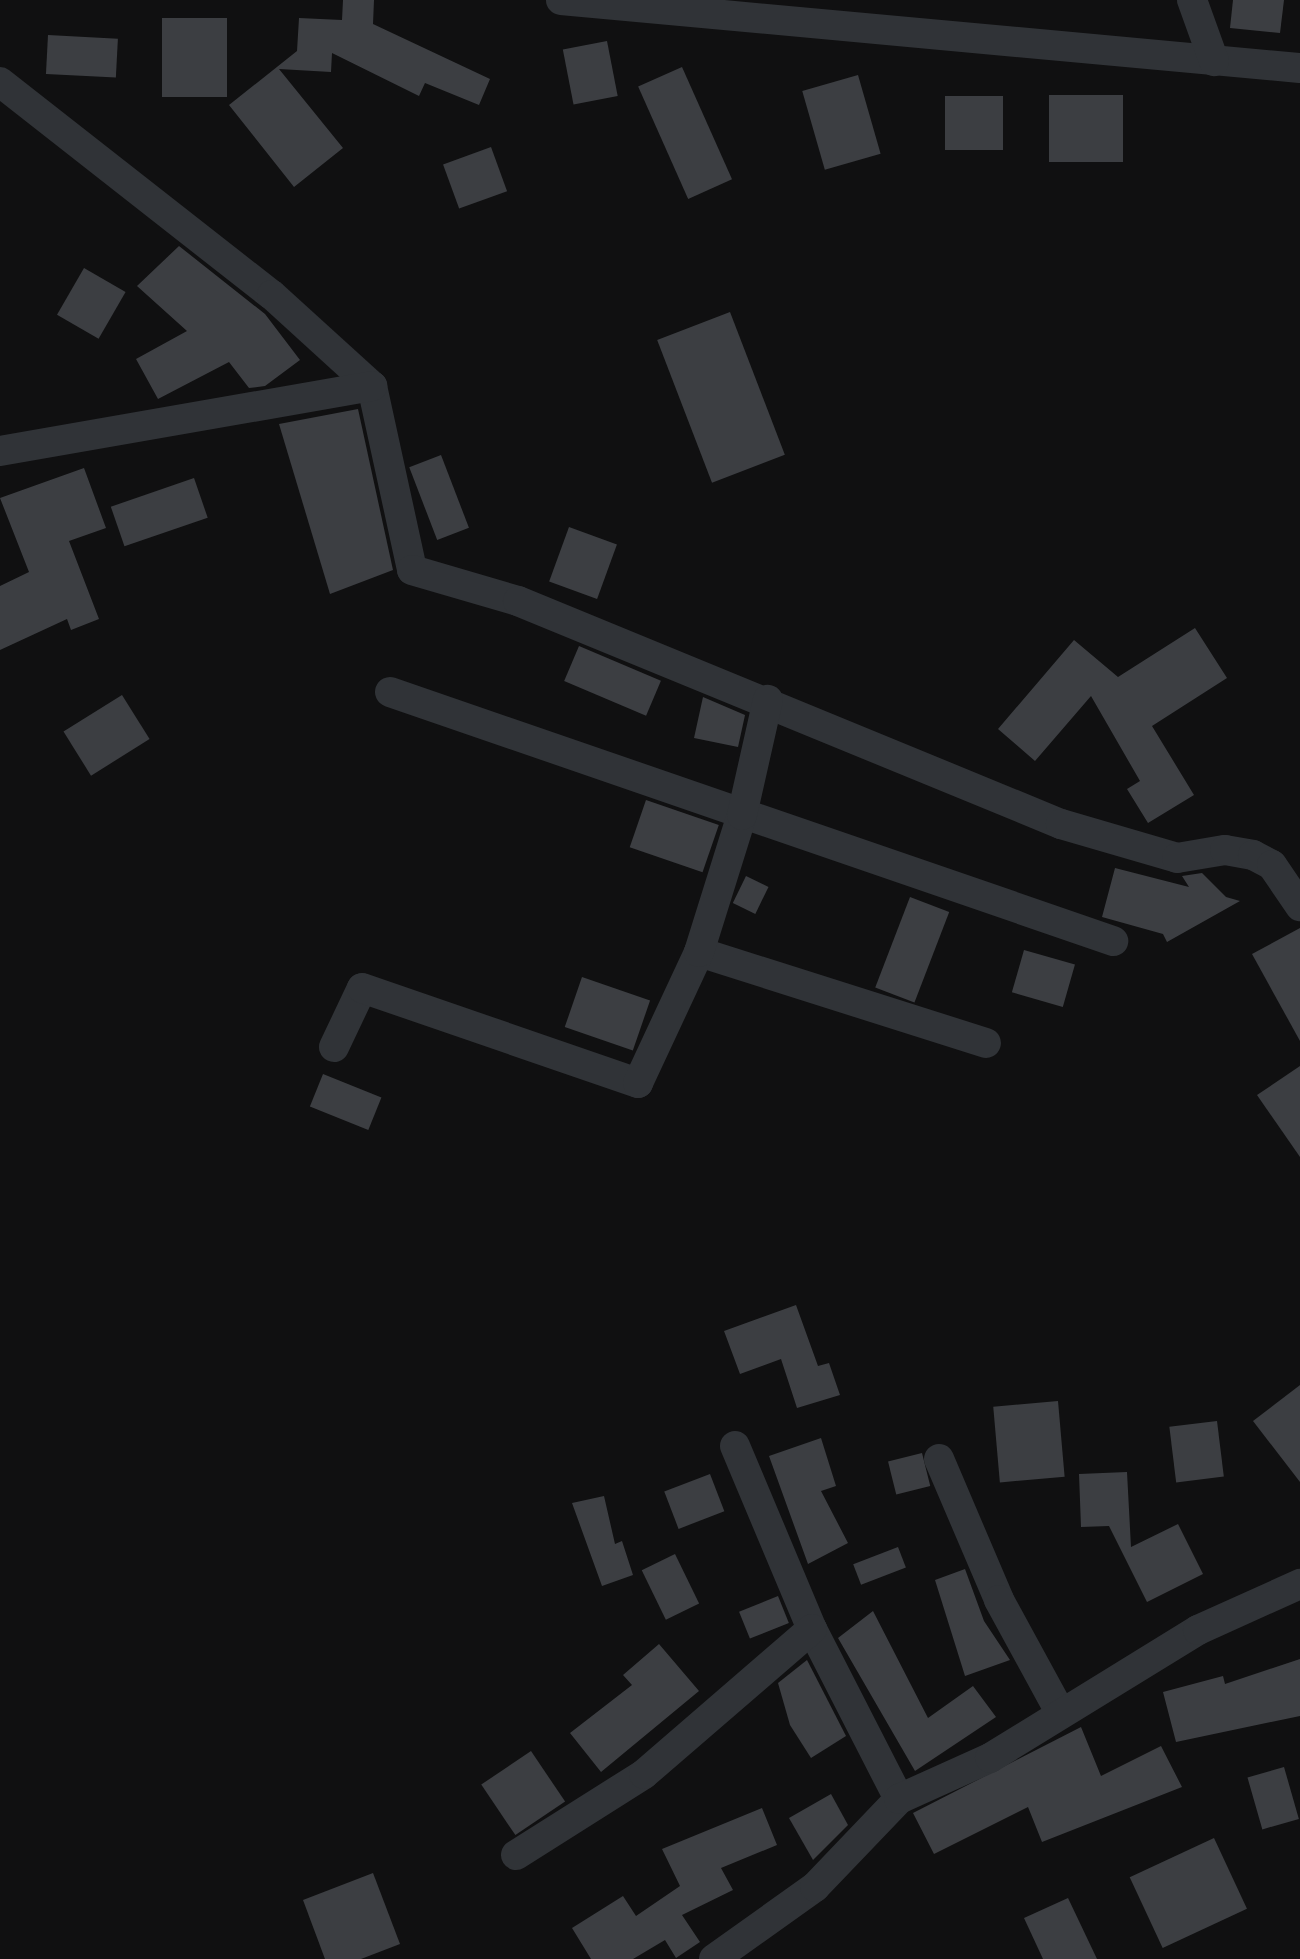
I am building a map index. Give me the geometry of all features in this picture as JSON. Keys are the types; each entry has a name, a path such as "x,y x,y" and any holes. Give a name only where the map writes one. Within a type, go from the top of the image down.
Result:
{"street":[{"path":"562,0 1299,68 1300,48"},
{"path":"1192,0 1214,61"},
{"path":"0,82 272,295 372,386 412,570 518,601 768,700 1061,824 1177,858 1225,850 1253,855 1272,865 1300,906"},
{"path":"0,451 372,386"},
{"path":"390,692 1113,941"},
{"path":"334,1048 362,988 638,1083 700,952 742,815 768,700"},
{"path":"700,952 986,1043"},
{"path":"735,1446 812,1628 899,1799"},
{"path":"940,1459 999,1600 1060,1710"},
{"path":"714,1959 815,1888 899,1799 990,1758 1060,1710 1198,1630 1300,1584"},
{"path":"516,1855 644,1774 812,1628"}],"building":[{"path":"343,0 374,0 373,24 490,79 479,105 425,83 419,96 332,53 331,72 279,69 343,148 294,187 229,105 297,51 299,18 342,20"},
{"path":"1233,0 1284,0 1280,33 1230,28"},
{"path":"162,18 227,18 227,97 162,97"},
{"path":"48,35 118,39 116,78 46,74"},
{"path":"607,41 618,96 574,105 563,50"},
{"path":"682,67 732,179 688,199 638,87"},
{"path":"858,75 881,154 825,170 802,91"},
{"path":"1049,95 1123,95 1123,162 1049,162"},
{"path":"945,96 1003,96 1003,150 945,150"},
{"path":"491,147 507,191 459,209 443,164"},
{"path":"179,246 265,314 300,360 265,386 249,388 229,362 158,399 136,359 187,331 137,286"},
{"path":"84,268 126,292 99,339 57,315"},
{"path":"730,312 785,455 712,483 657,340"},
{"path":"358,409 393,570 330,594 279,424"},
{"path":"441,455 469,528 437,540 409,467"},
{"path":"84,468 106,528 69,541 99,619 71,630 67,619 0,650 0,586 29,572 0,498"},
{"path":"194,478 208,518 124,546 111,507"},
{"path":"569,527 617,544 597,599 549,582"},
{"path":"1195,628 1227,678 1152,726 1194,795 1148,823 1127,789 1140,781 1091,696 1035,761 998,729 1074,640 1118,677"},
{"path":"579,646 661,681 646,716 564,681"},
{"path":"122,695 150,739 91,776 63,732"},
{"path":"703,697 745,715 738,747 694,738"},
{"path":"646,800 719,825 703,872 630,847"},
{"path":"1115,868 1189,887 1182,876 1202,873 1226,897 1240,901 1167,942 1163,934 1102,917"},
{"path":"746,876 768,887 755,914 733,903"},
{"path":"910,897 949,912 914,1003 875,988"},
{"path":"1300,928 1300,1041 1252,954"},
{"path":"1024,950 1075,965 1063,1007 1012,992"},
{"path":"582,977 650,1000 633,1051 565,1027"},
{"path":"1300,1066 1300,1157 1257,1095"},
{"path":"323,1074 381,1098 368,1130 310,1106"},
{"path":"796,1305 818,1366 829,1363 840,1395 797,1408 781,1359 740,1374 724,1331"},
{"path":"1300,1385 1300,1482 1253,1421"},
{"path":"1058,1401 1065,1477 1000,1482 993,1407"},
{"path":"1217,1421 1224,1477 1176,1482 1169,1427"},
{"path":"821,1438 836,1486 821,1491 848,1543 808,1564 769,1456"},
{"path":"922,1453 930,1486 896,1494 888,1461"},
{"path":"1127,1472 1131,1547 1178,1524 1203,1574 1147,1602 1109,1526 1081,1527 1079,1474"},
{"path":"710,1474 724,1511 679,1529 664,1492"},
{"path":"604,1496 615,1544 622,1541 633,1575 602,1586 572,1503"},
{"path":"898,1547 906,1568 861,1585 853,1564"},
{"path":"675,1554 699,1603 666,1620 642,1570"},
{"path":"965,1569 984,1621 1010,1660 965,1676 935,1580"},
{"path":"778,1596 789,1623 750,1639 739,1612"},
{"path":"873,1611 928,1718 973,1686 996,1717 915,1771 838,1638"},
{"path":"659,1644 699,1691 601,1772 570,1733 632,1685 623,1675"},
{"path":"1300,1659 1300,1716 1176,1742 1163,1692 1223,1676 1225,1684"},
{"path":"807,1660 846,1736 811,1758 790,1725 778,1683"},
{"path":"1081,1727 1101,1776 1161,1746 1182,1787 1042,1842 1028,1807 934,1854 913,1813"},
{"path":"531,1751 565,1802 515,1835 481,1785"},
{"path":"1284,1767 1299,1819 1262,1829 1247,1777"},
{"path":"831,1794 848,1825 813,1860 789,1818"},
{"path":"762,1808 777,1845 721,1868 733,1890 682,1915 700,1942 676,1958 665,1940 633,1959 591,1959 572,1928 623,1896 636,1916 680,1886 662,1849"},
{"path":"1214,1838 1247,1909 1163,1948 1130,1877"},
{"path":"373,1873 400,1944 361,1959 325,1959 303,1900"},
{"path":"1068,1898 1097,1959 1043,1959 1024,1918"}]}
